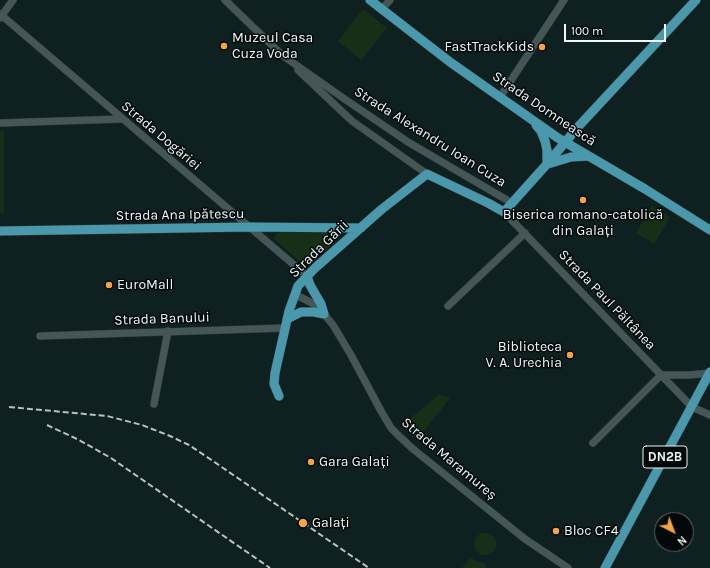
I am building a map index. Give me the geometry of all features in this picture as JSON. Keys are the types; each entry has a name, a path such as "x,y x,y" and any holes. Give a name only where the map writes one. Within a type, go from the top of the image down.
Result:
{"main road":[{"name":"Strada Domnească","path":"370,0 444,58 565,142 645,189 710,230"},
{"path":"427,174 481,199 504,212 565,142 696,0"},
{"path":"530,118 541,131 545,141 547,150 547,164"},
{"path":"547,164 571,157 588,156"},
{"name":"Strada Gării","path":"279,396 274,384 275,373 286,323 294,294 298,286 307,276 399,195 427,174"},
{"name":"Strada Ana Ipătescu","path":"0,231 249,227 361,228"},
{"path":"286,323 301,312 324,314 321,304 308,283 307,276"},
{"name":"DN2B","path":"605,568 710,372"}],"street":[{"path":"1,16 13,0"},
{"name":"Strada Alexandru Ioan Cuza","path":"225,0 282,55 408,142 512,203"},
{"path":"382,9 390,0"},
{"path":"500,97 564,0"},
{"name":"Strada Dogăriei","path":"1,16 307,276"},
{"path":"282,55 352,121 427,174"},
{"path":"0,123 121,118"},
{"name":"Strada Paul Păltânea","path":"504,212 692,407"},
{"path":"448,306 525,233"},
{"name":"Strada Maramureș","path":"294,294 316,305 333,326 351,355 391,428 413,449 525,539 568,568"},
{"name":"Strada Banului","path":"40,336 168,332 286,323"},
{"path":"154,404 168,332"},
{"path":"593,443 661,375 710,372"},
{"path":"692,407 710,415"}],"green space":[{"path":"363,9 387,28 361,60 338,41"},
{"path":"0,131 4,131 4,213 0,213"},
{"path":"652,206 670,217 654,244 636,233"},
{"path":"275,234 342,234 308,266 305,266 274,239"},
{"path":"439,394 450,398 418,439 404,424"},
{"path":"485,533 493,536 496,544 493,552 485,555 477,552 474,544 477,536"},
{"path":"471,558 476,562 484,563 486,566 485,568 462,568"}],"railway":[{"path":"9,407 107,416 142,425 170,436 189,445 369,568"},
{"path":"47,425 79,440 111,458 270,568"}],"place":[{"name":"Muzeul Casa Cuza Voda","path":"224,46"},
{"name":"FastTrackKids","path":"542,47"},
{"name":"Biserica romano-catolică din Galați","path":"583,200"},
{"name":"EuroMall","path":"109,285"},
{"name":"Biblioteca V. A. Urechia","path":"570,355"},
{"name":"Gara Galați","path":"311,462"},
{"name":"Galați","path":"303,523"},
{"name":"Bloc CF4","path":"556,531"}]}
